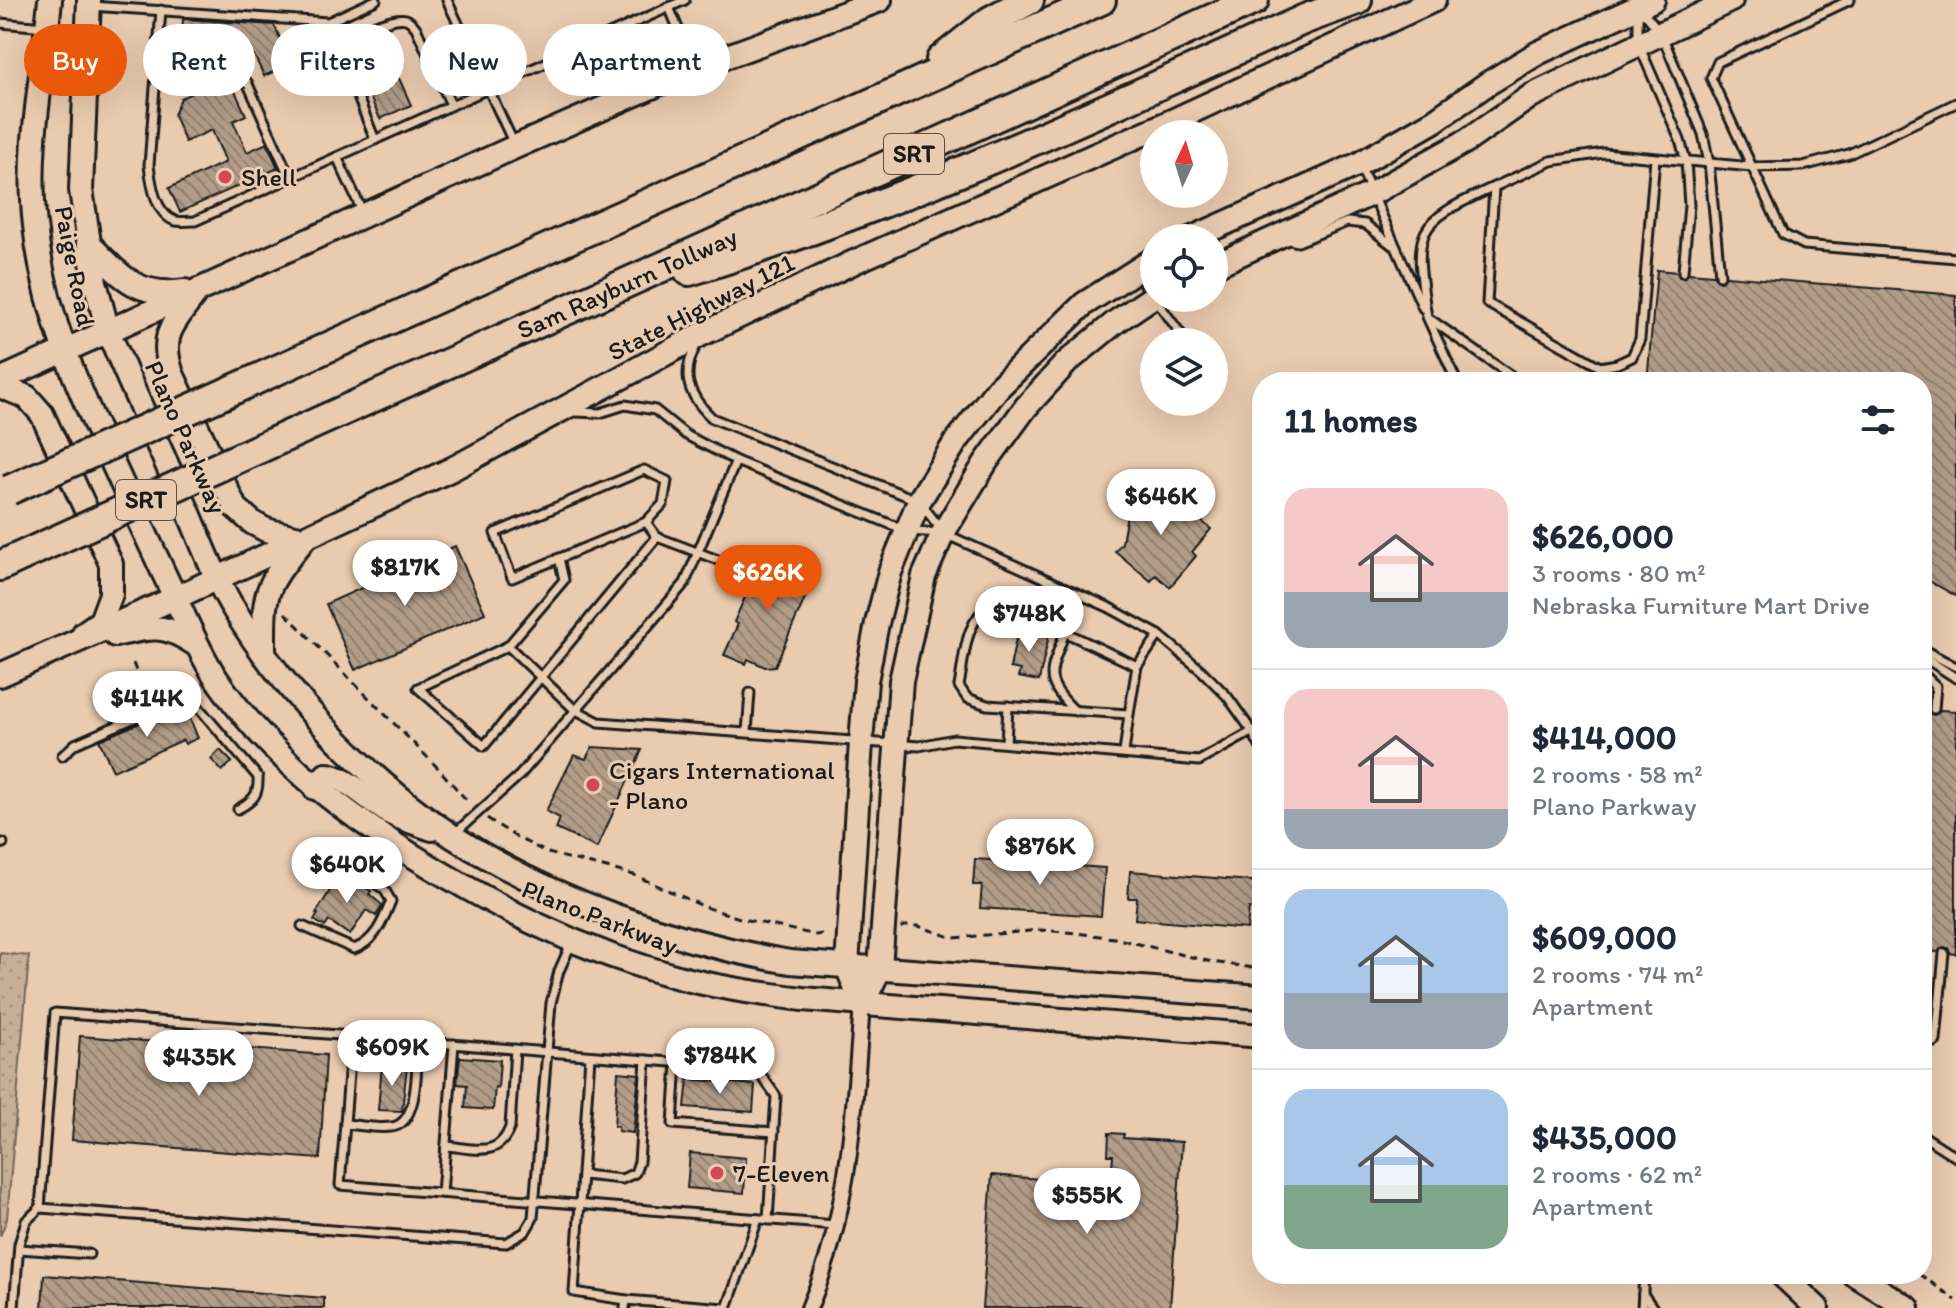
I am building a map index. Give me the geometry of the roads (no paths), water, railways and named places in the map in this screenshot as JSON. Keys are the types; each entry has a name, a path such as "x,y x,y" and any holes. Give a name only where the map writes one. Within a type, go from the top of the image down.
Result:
{"highway":[{"path":"908,86 990,21 1029,0"},
{"name":"SRT","path":"4,492 1101,0"},
{"name":"Sam Rayburn Tollway","path":"0,566 1254,0"},
{"path":"574,307 767,248 987,162 1305,19 1357,0"}],"main road":[{"name":"Paige Road","path":"47,24 50,0"},
{"path":"730,55 880,0"},
{"name":"State Highway 121","path":"0,675 175,598 452,469 702,334 854,262 1434,0"},
{"path":"1228,259 1373,193 1468,140 1531,96 1731,0"},
{"name":"Paige Road","path":"89,3 81,190 88,243 108,331"},
{"path":"1224,224 1359,164 1434,121 1538,53 1646,3"},
{"name":"Paige Road","path":"40,96 33,165 34,222 45,288 63,351"},
{"path":"0,380 631,96"},
{"path":"88,243 125,280 136,286 151,292 167,293 198,289"},
{"path":"862,1005 847,966 861,742 866,681 890,572 919,501 955,443 998,388 1084,304 1140,267"},
{"path":"198,289 166,336 166,354 172,374 235,507 266,530 304,539 278,571 267,591 264,654"},
{"path":"862,1005 880,968 901,681 924,576 943,533 986,462 1026,407 1067,362 1140,306"},
{"name":"Plano Parkway","path":"108,331 234,610 264,654 360,762 452,836 553,890 670,935 730,951 790,962 1252,996"},
{"name":"Plano Parkway","path":"63,351 175,598 217,680 277,752 315,788 349,814 503,909 624,961 741,991 862,1005 1252,1035"},
{"path":"0,386 27,397 42,414 111,564 111,594 101,621 67,646"},
{"path":"67,646 150,628 169,628 198,646"},
{"path":"315,788 326,775 337,775 393,815 452,836"},
{"path":"1792,1284 1817,1308"},
{"path":"1870,1284 1908,1308"}],"street":[{"path":"809,1308 845,1185 862,1005"}],"lane":[{"path":"173,11 174,0"},
{"path":"89,3 328,22 376,0"},
{"path":"447,0 458,24"},
{"path":"527,71 685,0"},
{"path":"1850,0 1718,62 1711,78 1783,234 1804,245 1956,258"},
{"path":"1646,3 1703,134 1709,163 1720,275"},
{"path":"1646,3 1638,43 1686,161 1689,205 1683,272"},
{"path":"669,7 676,24"},
{"path":"160,24 161,10"},
{"path":"382,24 404,18 411,22 451,105"},
{"path":"0,23 24,25"},
{"path":"154,96 149,165 151,184 161,209 174,221 195,221 471,96"},
{"path":"253,96 290,178"},
{"path":"357,96 375,140"},
{"path":"493,96 515,147"},
{"path":"1506,372 1427,317 1420,267 1422,242 1432,220 1452,206 1551,161 1604,153 1752,167 1803,166 1849,154 1956,103"},
{"path":"337,157 365,215"},
{"path":"1494,187 1487,303 1600,367 1617,364 1632,357 1640,339 1655,158"},
{"path":"1359,164 1452,372"},
{"path":"1276,237 1298,242 1347,222 1365,224 1394,247"},
{"path":"1164,312 1176,328"},
{"path":"702,334 689,358 687,379 697,404 712,418 919,501 943,533"},
{"path":"508,646 574,709 599,722 898,745 919,746 954,739 1199,761 1252,731 1219,687 1159,635 1108,607 943,533 907,531 736,461 686,435 655,410 625,405 600,413 561,411"},
{"path":"452,836 520,775 685,583 736,461"},
{"path":"644,470 667,481 663,504 646,522 512,578 495,533 644,470"},
{"path":"646,522 657,537 734,566"},
{"path":"559,558 564,580 508,646 418,688 484,746 657,537"},
{"path":"1129,714 987,705 967,698 959,686 970,628 980,610 993,603 1009,606 1137,666"},
{"path":"1065,632 1051,682 1075,711"},
{"path":"1124,753 1137,666 1159,635"},
{"path":"1932,654 1956,667"},
{"path":"1932,662 1956,678"},
{"path":"1932,682 1936,686 1934,709"},
{"path":"747,732 750,693"},
{"path":"62,756 75,744 180,698 194,702 258,777 253,801 238,809"},
{"path":"1006,743 1008,706"},
{"path":"302,926 354,949 367,945 384,919 391,901 384,889 340,861 336,855"},
{"path":"40,1208 506,1243 525,1232 533,1218 551,1003 559,971 572,941"},
{"path":"1932,1043 1936,1041 1944,953"},
{"path":"14,1308 19,1249 26,1221 40,1208 55,1013 757,1069 776,1096 768,1220"},
{"path":"352,1036 340,1185 835,1225"},
{"path":"345,1124 392,1128 409,1116 413,1106 418,1041"},
{"path":"442,1193 454,1044"},
{"path":"446,1146 487,1150 499,1146 506,1139 510,1127 515,1049"},
{"path":"590,1056 574,1292 625,1304 726,1308 746,1260 758,1219"},
{"path":"583,1175 622,1179 635,1173 639,1162 646,1060"},
{"path":"677,1063 673,1124 774,1132"},
{"path":"1932,1141 1956,1157"},
{"path":"19,1249 89,1254"},
{"path":"1642,1308 1644,1284"},
{"path":"1643,1294 1653,1308"}],"place":[{"name":"Shell","path":"225,177"},
{"name":"Cigars International - Plano","path":"593,785"},
{"name":"7-Eleven","path":"717,1173"}]}
